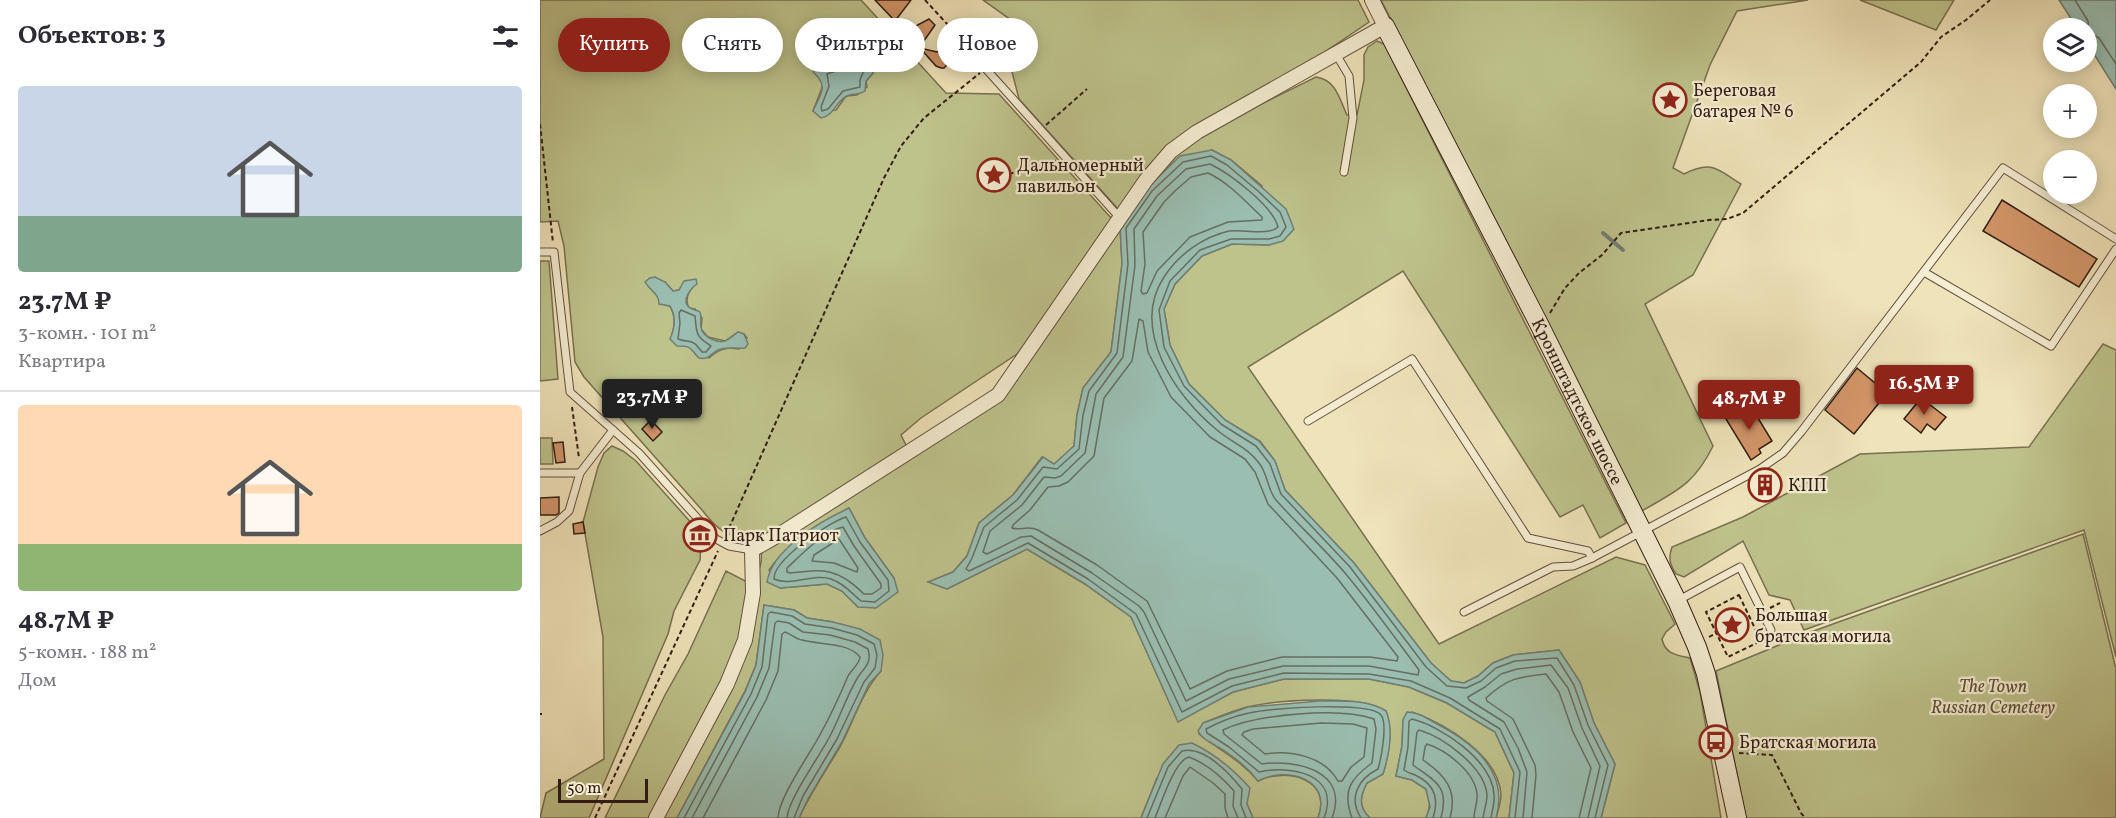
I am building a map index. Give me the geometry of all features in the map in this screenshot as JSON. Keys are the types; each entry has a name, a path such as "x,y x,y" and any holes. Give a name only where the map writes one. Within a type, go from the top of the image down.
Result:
{"street":[{"name":"Кронштадтское шоссе","path":"1372,0 1539,324 1677,601 1706,674 1737,818"},
{"path":"656,818 727,684 746,640 753,593 752,550 998,395 1146,180 1171,151 1197,132 1385,26"}],"lane":[{"path":"1336,54 1349,76 1353,118 1344,172"},
{"path":"989,72 1120,218"},
{"path":"1464,612 1553,567 1573,566 1592,558 1760,470 1783,453 1815,415 2004,168 2116,239"},
{"path":"1924,272 2051,346 2116,249"},
{"path":"540,252 554,252 570,392 639,453 716,538 722,543 752,550"},
{"path":"1308,421 1412,358 1528,538 1588,551 1592,558"},
{"path":"540,531 557,522 568,511 580,473 613,430"},
{"path":"540,473 580,473"},
{"path":"1677,601 1740,567 1772,630"}],"path":[{"path":"925,0 942,18"},
{"path":"1548,315 1565,288 1579,273 1602,255 1621,233 1727,219 1743,213 1921,62 1941,37 1990,0"},
{"path":"727,533 901,146 924,118 982,72"},
{"path":"1041,130 1087,89"},
{"path":"540,124 554,252"},
{"path":"994,175 1034,171 1065,156"},
{"path":"570,392 580,473"},
{"path":"595,818 722,543"},
{"path":"1739,595 1761,640 1728,657 1716,633 1706,612 1739,595"},
{"path":"1736,617 1741,627 1730,633 1727,627 1725,622 1736,617"},
{"path":"1716,633 1727,627"},
{"path":"1721,752 1772,755 1805,818"}],"green space":[{"path":"540,0 861,0 877,18 795,18 795,72 821,72 823,85 813,111 836,110 846,96 857,95 867,87 866,81 873,73 871,72 925,72 925,70 946,93 999,94 1112,219 1032,337 1017,354 921,418 901,435 908,449 1001,397 1120,226 1122,264 1111,352 1083,388 1074,446 1054,465 1042,457 1013,495 979,523 967,556 953,572 929,582 947,589 1027,549 1085,584 1131,617 1178,721 1233,692 1284,679 1369,679 1409,687 1447,703 1495,732 1514,773 1509,818 1496,818 1501,798 1498,780 1481,754 1440,724 1412,712 1403,720 1402,746 1396,776 1412,780 1426,789 1428,814 1426,818 1370,818 1363,810 1362,797 1367,783 1383,774 1389,742 1386,711 1358,702 1318,700 1278,702 1241,709 1203,723 1199,734 1237,761 1258,781 1281,775 1293,776 1313,785 1319,794 1321,805 1318,818 1253,818 1247,804 1157,778 1141,818 799,818 841,745 863,697 881,671 833,622 807,618 794,610 764,605 756,665 745,691 677,818 605,818 665,695 688,654 726,571 747,582 760,567 761,548 759,534 741,537 726,533 714,524 584,377 575,362 564,246 558,221 540,222","holes":["665,282 673,291 692,288 687,302 689,308 695,309 702,318 701,329 708,337 725,341 738,332 744,334 747,338 739,349 723,349 709,358 695,354 693,349 672,334 674,327 672,309 665,305 657,294","849,508 865,538 894,578 858,607 842,591 827,584 780,588 769,570 777,560 795,542"]},
{"path":"983,0 1358,0 1369,22 1304,66 1193,130 1119,210 1019,99 1012,72 1038,72 1038,18 1008,18"},
{"path":"1381,0 1808,0 1737,11 1710,65 1673,168 1684,174 1701,168 1714,168 1741,184 1693,275 1645,304 1713,446 1699,470 1683,486 1640,512"},
{"path":"1860,0 1954,0 1936,30"},
{"path":"1377,41 1384,44 1626,523 1600,538 1583,505 1560,517 1403,271 1248,367 1439,644 1616,557 1645,565 1675,624 1666,632 1662,639 1663,644 1668,651 1690,658 1700,692 1721,818 1601,818 1615,764 1594,723 1580,682 1559,650 1513,655 1493,663 1478,676 1464,683 1451,681 1431,663 1354,563 1285,490 1275,461 1260,441 1225,420 1189,384 1170,345 1164,309 1175,284 1202,256 1232,244 1269,245 1262,186 1231,160 1212,150 1161,173 1173,154 1223,123 1316,77 1332,86 1347,115 1357,115 1364,80 1364,55 1368,47"},
{"path":"540,261 549,261 558,379 540,381"},
{"path":"2103,344 2116,350 2116,657 2084,530 1804,630 1790,600 1769,595 1743,541 1684,577 1674,571 1670,558 1672,547 1743,517 1860,454 2029,447"},
{"path":"540,438 552,438 553,464 540,464"},
{"path":"612,446 636,461 694,526 701,542 700,560 674,611 668,634 589,818 540,818 546,793 604,759 603,637 583,522 598,467 604,453"},
{"name":"The Town Russian Cemetery","path":"2083,534 2116,669 2116,818 1746,818 1716,671 1808,633"}],"water":[{"path":"2059,0 2116,0 2116,89 2097,59 2097,18 2071,18"},
{"path":"813,72 873,73 866,81 865,91 847,96 829,114 821,118 813,111 822,90 818,77"},
{"path":"1212,150 1231,160 1286,209 1294,229 1283,241 1269,245 1232,244 1202,256 1175,284 1164,309 1170,345 1189,384 1225,420 1259,441 1275,461 1285,490 1354,563 1431,663 1451,681 1464,683 1478,676 1493,663 1513,655 1559,650 1580,682 1594,723 1615,764 1601,818 1509,818 1514,773 1495,732 1447,703 1409,687 1369,679 1284,679 1233,692 1178,722 1131,617 1085,584 1027,549 947,589 928,582 953,572 967,556 979,523 1013,495 1043,457 1054,464 1074,446 1083,388 1111,352 1122,264 1120,226 1147,188 1180,156"},
{"path":"655,277 665,282 673,291 679,290 684,281 696,279 697,284 686,298 686,302 690,308 700,312 704,334 714,340 725,341 738,332 744,334 748,344 745,348 721,349 707,358 699,358 688,347 677,346 670,339 674,322 670,306 659,304 656,295 645,282"},
{"path":"849,508 865,538 894,578 898,592 876,608 858,607 842,591 827,584 780,588 767,582 778,558 799,538 825,520"},
{"path":"764,605 794,610 807,618 860,629 880,640 883,655 881,671 869,684 842,742 799,818 677,818 745,692 756,665"},
{"path":"1320,701 1371,704 1386,711 1390,734 1385,767 1383,774 1367,783 1362,797 1363,810 1370,818 1318,818 1321,804 1319,793 1313,785 1304,779 1281,775 1258,781 1238,761 1206,740 1198,731 1203,723 1248,707"},
{"path":"1407,712 1423,716 1464,740 1486,761 1498,787 1499,802 1496,818 1426,818 1430,807 1426,789 1412,780 1396,776 1402,746 1403,720"},
{"path":"1192,743 1223,762 1250,788 1247,804 1253,818 1141,818 1163,764 1179,745"}],"building":[{"path":"875,0 911,0 897,18 892,18"},
{"path":"929,19 935,25 925,39 925,21"},
{"path":"925,49 937,52 937,66 925,54"},
{"path":"2002,200 2097,259 2079,287 1983,231"},
{"path":"1857,368 1887,393 1854,434 1825,410"},
{"path":"1921,398 1946,417 1935,430 1927,424 1921,433 1904,419"},
{"path":"1750,405 1772,441 1759,449 1761,453 1751,460 1726,419"},
{"path":"651,420 662,432 653,441 642,429"},
{"path":"563,442 565,462 556,463 553,443"},
{"path":"559,497 559,513 540,515 540,498"},
{"path":"583,522 585,533 574,534 573,524"}],"waterway":[{"path":"1603,233 1623,250"}],"place":[{"name":"Береговая батарея № 6","path":"1670,100"},
{"name":"Дальномерный павильон","path":"994,175"},
{"name":"КПП","path":"1765,485"},
{"name":"Парк Патриот","path":"700,535"},
{"name":"Большая братская могила","path":"1732,625"},
{"name":"Братская могила","path":"1716,742"}]}
